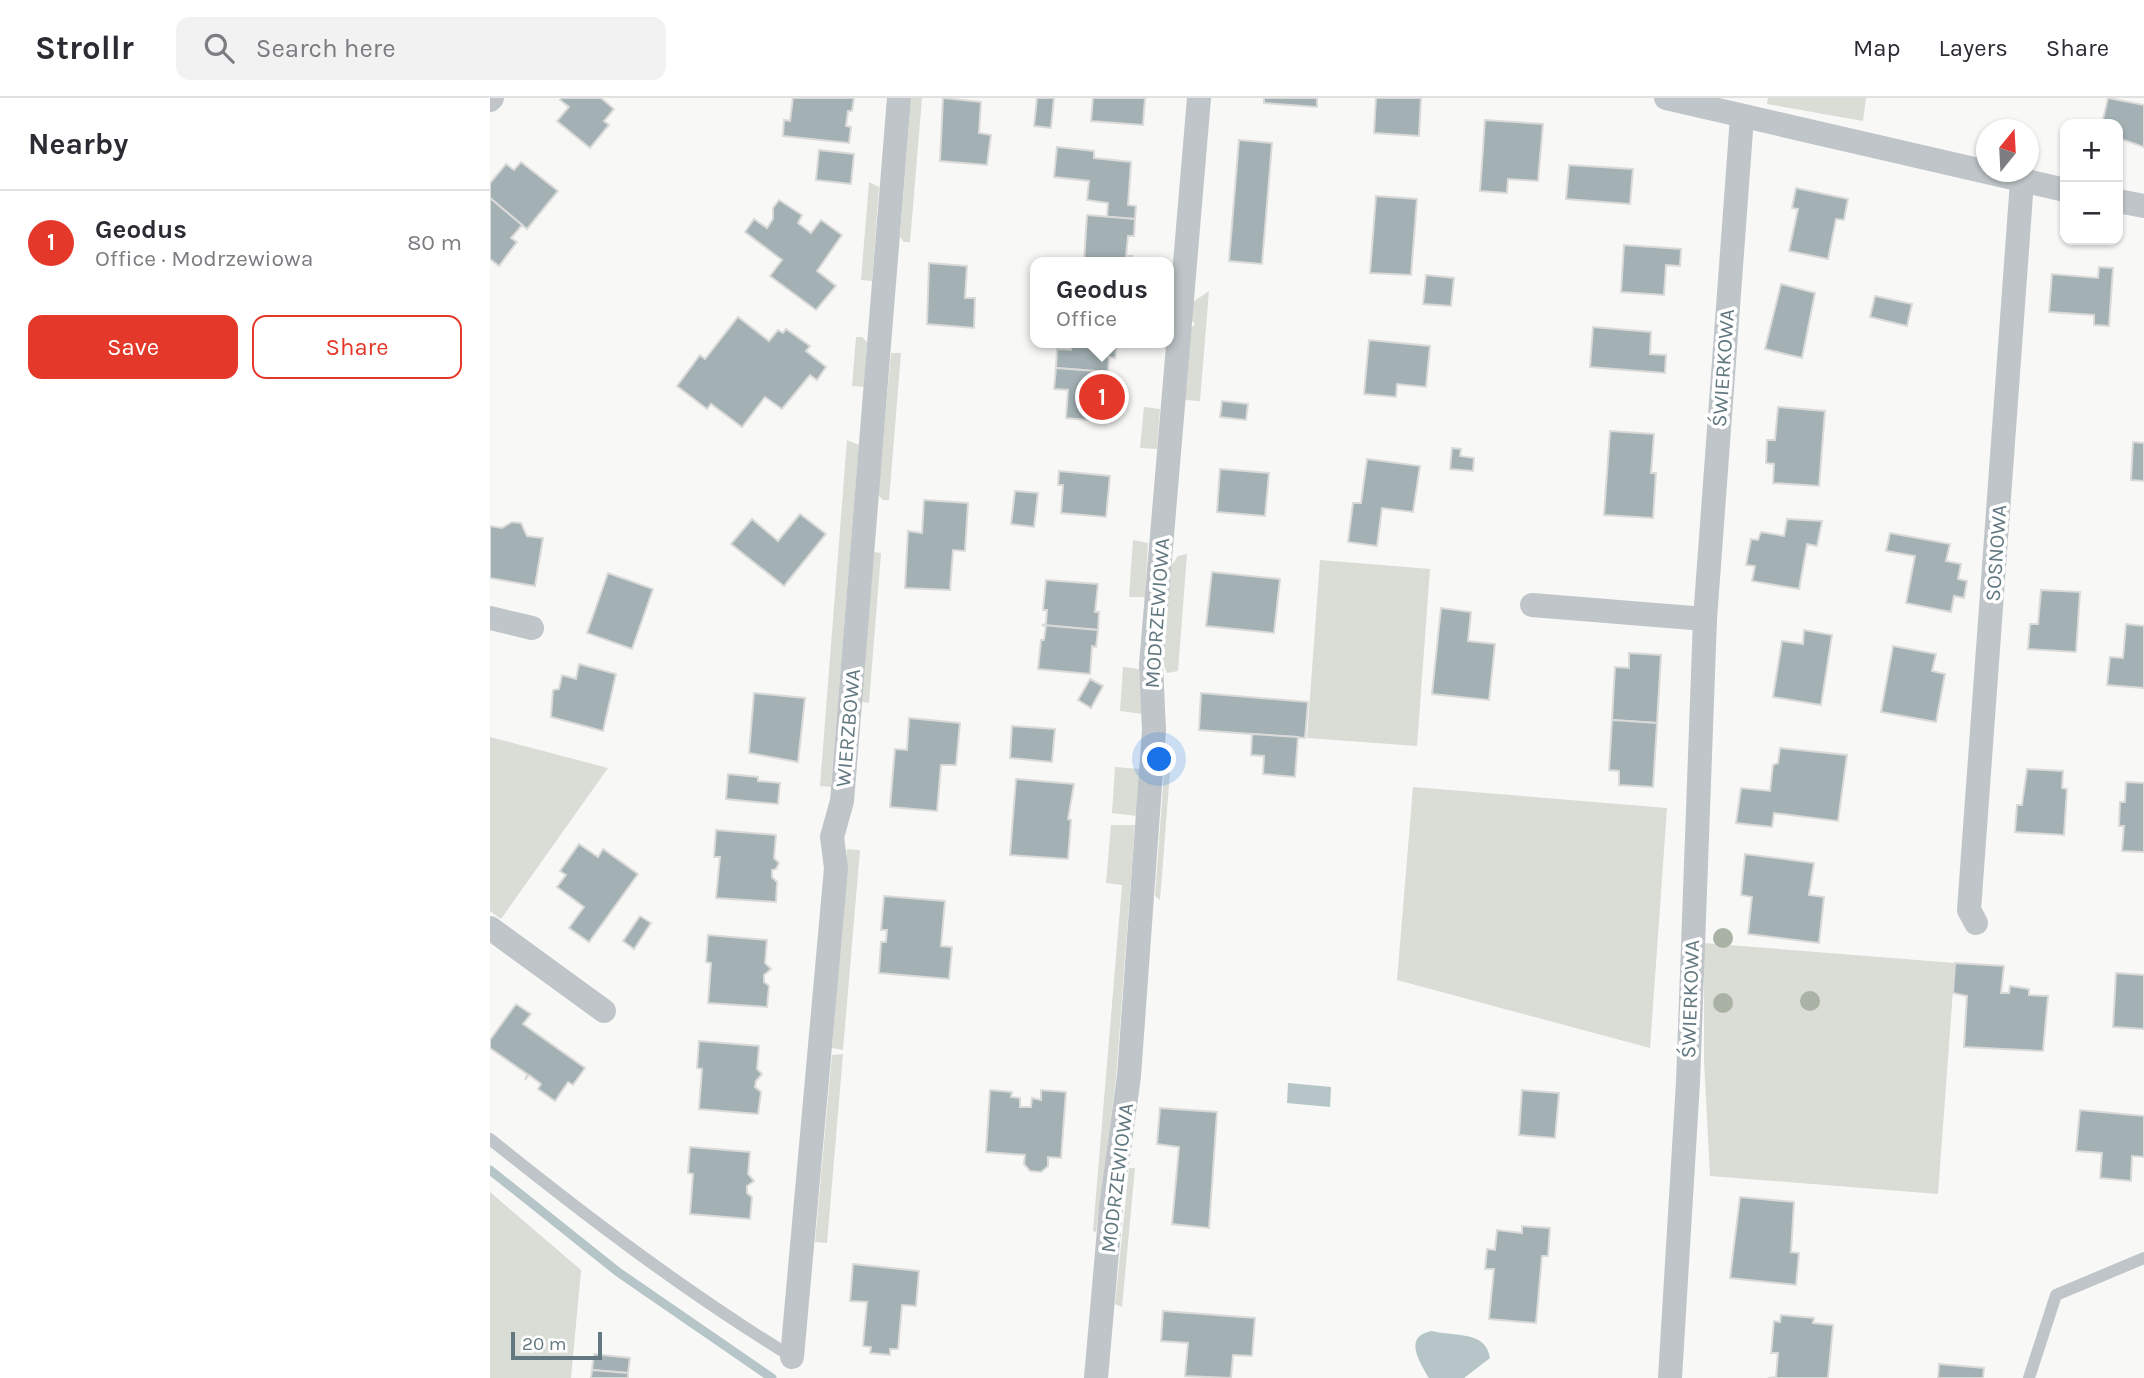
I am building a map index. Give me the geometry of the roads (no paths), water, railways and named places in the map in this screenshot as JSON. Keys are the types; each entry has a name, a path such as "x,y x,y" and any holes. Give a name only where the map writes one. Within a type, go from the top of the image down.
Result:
{"street":[{"name":"WIERZBOWA","path":"792,1357 836,868 832,838 842,801 899,98"},
{"name":"MODRZEWIOWA","path":"1096,1378 1111,1207 1129,1076 1154,730 1151,665 1199,98"},
{"path":"1666,98 1976,170"},
{"name":"ŚWIERKOWA","path":"1670,1378 1688,1082 1705,620 1742,117"},
{"name":"SOSNOWA","path":"1976,923 1969,910 2022,182"},
{"path":"2027,182 2060,189"},
{"path":"2123,202 2144,206"},
{"path":"1532,605 1705,620"},
{"path":"490,618 531,628"},
{"path":"490,928 604,1011"}],"lane":[{"path":"490,1139 584,1215 738,1324 792,1357"},
{"path":"2029,1378 2056,1295 2144,1258"}],"waterway":[{"path":"490,1170 618,1272 772,1378"}],"place":[{"name":"Geodus","path":"1102,397"}]}
